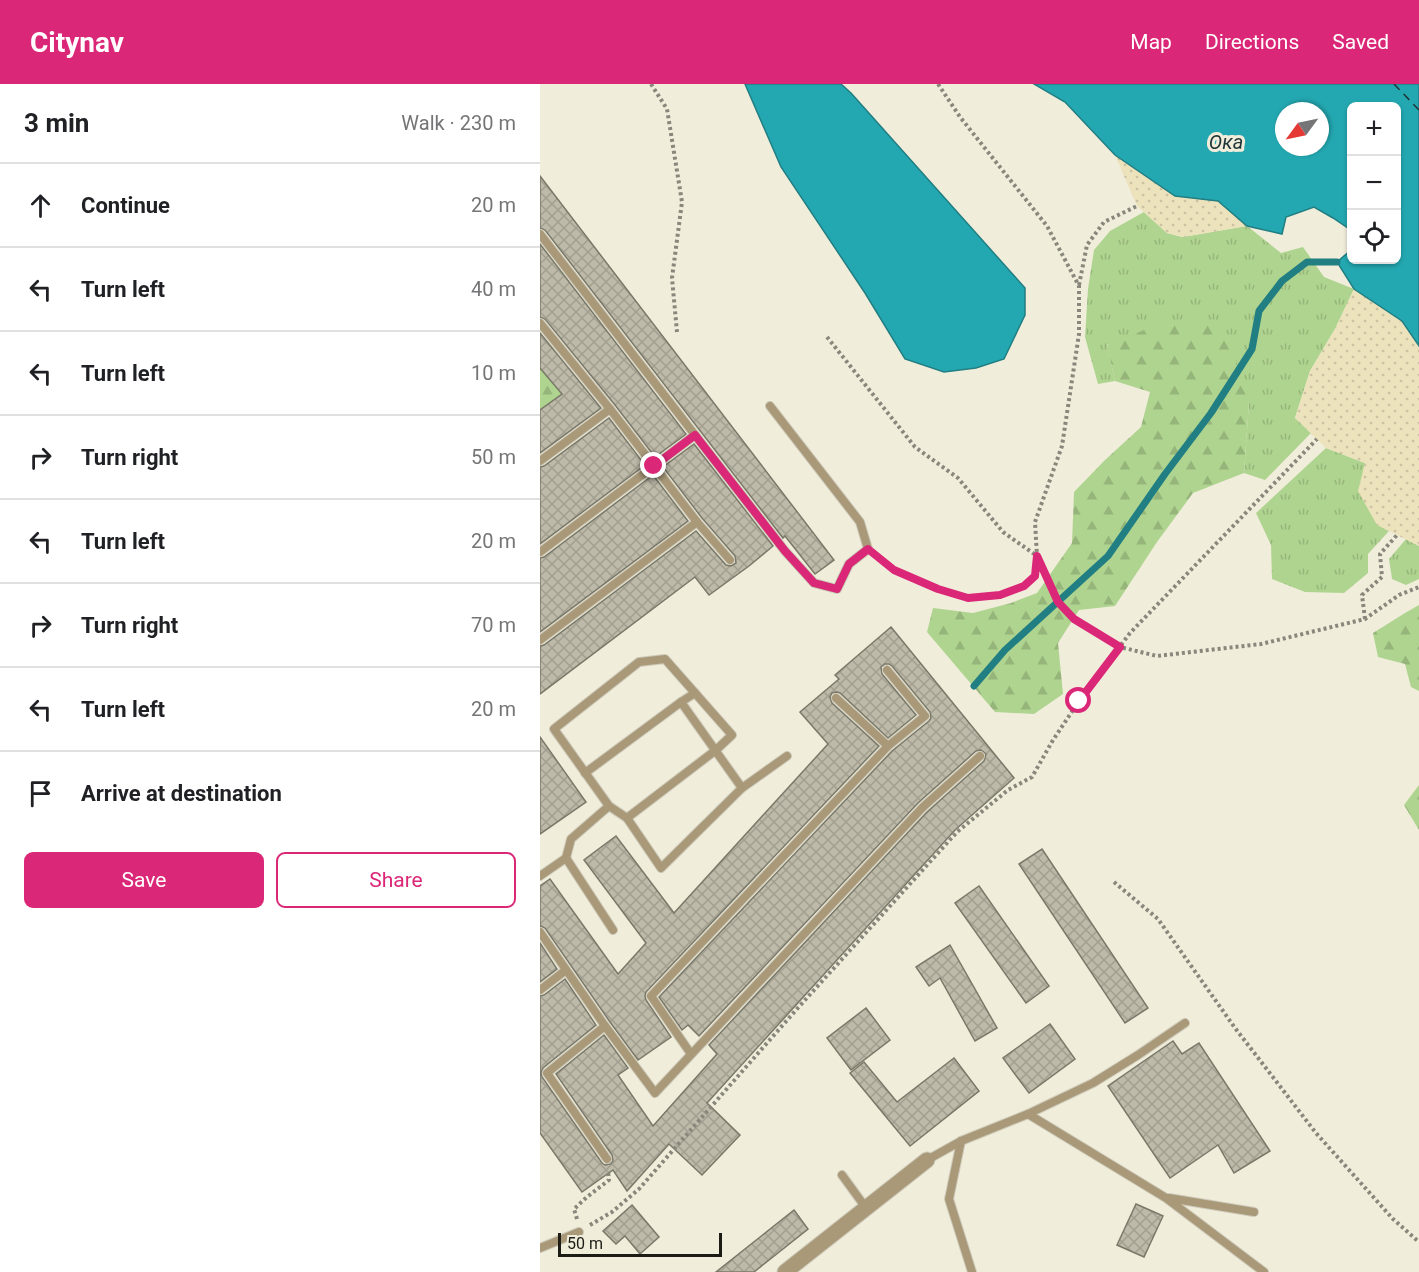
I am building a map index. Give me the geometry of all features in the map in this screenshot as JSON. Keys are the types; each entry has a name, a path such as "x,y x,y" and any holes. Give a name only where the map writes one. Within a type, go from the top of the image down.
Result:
{"street":[{"path":"785,1272 927,1160"}],"lane":[{"path":"540,234 785,551 814,583 837,589 849,564 868,549 860,522 770,406"},
{"path":"540,322 697,522 730,560"},
{"path":"540,461 610,409"},
{"path":"540,552 695,435"},
{"path":"540,640 697,522"},
{"path":"627,818 716,750 732,735 665,659 639,662 554,729 609,807 627,818 661,868 742,788 787,756"},
{"path":"691,1054 651,996 888,746 925,716 886,670"},
{"path":"585,773 694,693"},
{"path":"836,698 888,746"},
{"path":"681,702 742,788"},
{"path":"540,932 655,1093 923,807 980,756"},
{"path":"540,876 566,858 571,839 609,807"},
{"path":"566,858 613,930"},
{"path":"540,990 566,970"},
{"path":"927,1160 962,1140 1028,1114 1094,1083 1185,1023"},
{"path":"605,1026 547,1073 607,1159"},
{"path":"1028,1114 1166,1198 1263,1272"},
{"path":"962,1140 949,1199 972,1272"},
{"path":"842,1176 866,1208"},
{"path":"1166,1198 1254,1212"},
{"path":"540,1248 579,1232"}],"path":[{"path":"651,84 667,109 682,202 672,278 677,332"},
{"path":"938,84 966,126 1047,226 1079,286"},
{"path":"868,549 894,570 938,589 968,598 1000,595 1024,586 1035,576 1037,556 1035,522 1062,446 1079,334 1079,286 1087,245 1104,222 1137,206"},
{"path":"827,337 915,447 958,478 1003,532 1037,556 1058,602 1074,619 1120,647 1157,656 1261,644 1365,620 1399,595 1419,587"},
{"path":"579,1232 612,1212 639,1189 796,1010 957,832 1008,790 1032,777 1079,701 1130,633 1317,440"},
{"path":"1365,620 1362,595 1382,577 1380,554 1397,535"},
{"path":"1114,882 1158,919 1235,1028 1316,1133 1394,1219 1419,1242"},
{"path":"574,1209 609,1180 607,1159"}],"green space":[{"path":"1144,212 1167,233 1182,237 1247,226 1281,253 1303,247 1324,277 1354,289 1335,329 1310,371 1295,418 1311,433 1265,480 1244,473 1249,402 1107,344 1115,381 1098,384 1085,337 1088,289 1094,250 1110,231"},
{"path":"1210,321 1230,341 1249,402 1244,473 1193,493 1115,606 1079,610 1058,643 1063,694 1034,714 995,712 927,632 933,608 973,613 1037,593 1072,543 1074,492 1141,427 1150,392 1115,381 1107,345 1154,326"},
{"path":"540,368 562,394 540,410"},
{"path":"1326,448 1365,463 1377,524 1389,531 1368,554 1368,573 1344,593 1305,592 1272,579 1271,545 1256,513"},
{"path":"1406,539 1419,546 1419,579 1406,585 1392,579 1389,559"},
{"path":"1419,605 1419,691 1411,687 1405,664 1378,657 1373,633"},
{"path":"1419,785 1419,830 1404,805"}],"sand":[{"path":"1115,155 1175,196 1218,201 1247,226 1183,237 1167,233 1137,206"},
{"path":"1354,289 1402,321 1419,346 1419,546 1377,525 1358,491 1365,463 1326,448 1295,418 1310,371 1335,329"}],"water":[{"path":"745,84 841,84 851,93 1025,288 1025,315 1004,359 976,368 944,372 905,359 865,293 781,167"},
{"name":"Ока","path":"1034,84 1419,84 1419,346 1402,321 1354,289 1337,262 1347,253 1347,264 1401,264 1401,102 1347,102 1347,227 1314,207 1286,217 1282,234 1247,226 1218,201 1175,196 1115,155 1065,102"}],"building":[{"path":"540,176 834,560 815,574 785,536 783,538 545,230 540,228"},
{"path":"540,244 686,434 655,457 545,319 540,317"},
{"path":"540,333 601,408 540,453 540,410 562,394 540,368"},
{"path":"609,418 645,465 540,544 540,467"},
{"path":"694,444 773,546 709,595 695,577 540,694 540,646 696,531 726,565 731,566 736,563 735,556 663,467"},
{"path":"653,475 688,521 540,632 540,558"},
{"path":"891,627 1014,778 955,830 707,1103 740,1135 702,1175 669,1144 627,1191 613,1170 582,1192 540,1133 540,996 565,979 596,1025 543,1068 541,1073 602,1163 610,1164 613,1161 612,1155 556,1074 604,1035 628,1068 618,1075 653,1126 717,1054 709,1045 927,812 984,761 986,754 981,750 976,751 918,803 699,1036 688,1025 682,1030 659,997 892,751 931,718 930,712 889,664 881,667 882,674 916,715 888,738 840,693 832,693 830,697 832,703 879,746 646,992 646,1000 671,1037 638,1060 545,928 540,926 540,886 550,879 618,974 646,943 584,860 616,836 674,913 828,744 800,712 839,679 835,675"},
{"path":"540,737 586,802 540,834"},
{"path":"1042,849 1148,1008 1125,1023 1019,864"},
{"path":"979,886 1049,986 1026,1003 955,903"},
{"path":"540,943 557,969 540,982"},
{"path":"950,945 997,1028 975,1041 940,978 929,986 916,967"},
{"path":"866,1008 890,1040 851,1070 827,1038"},
{"path":"1050,1024 1075,1059 1029,1093 1003,1058"},
{"path":"1173,1041 1182,1054 1199,1043 1270,1151 1234,1173 1218,1145 1170,1178 1108,1086"},
{"path":"954,1058 979,1091 910,1146 850,1073 864,1062 897,1102"},
{"path":"1136,1204 1163,1216 1144,1257 1117,1245"},
{"path":"632,1205 659,1237 640,1254 625,1236 616,1244 603,1231"},
{"path":"794,1210 808,1229 754,1272 716,1272"}],"waterway":[{"path":"974,686 1005,650 1108,556 1211,413 1252,349 1259,311 1282,281 1307,262 1337,262"}],"ferry route":[{"path":"1394,84 1419,110"}],"route":[{"path":"654,466 695,435 785,551 814,583 837,589 849,564 868,549 894,570 938,589 968,598 1000,595 1024,586 1035,576 1037,556 1058,602 1074,619 1120,647 1079,701"}]}
